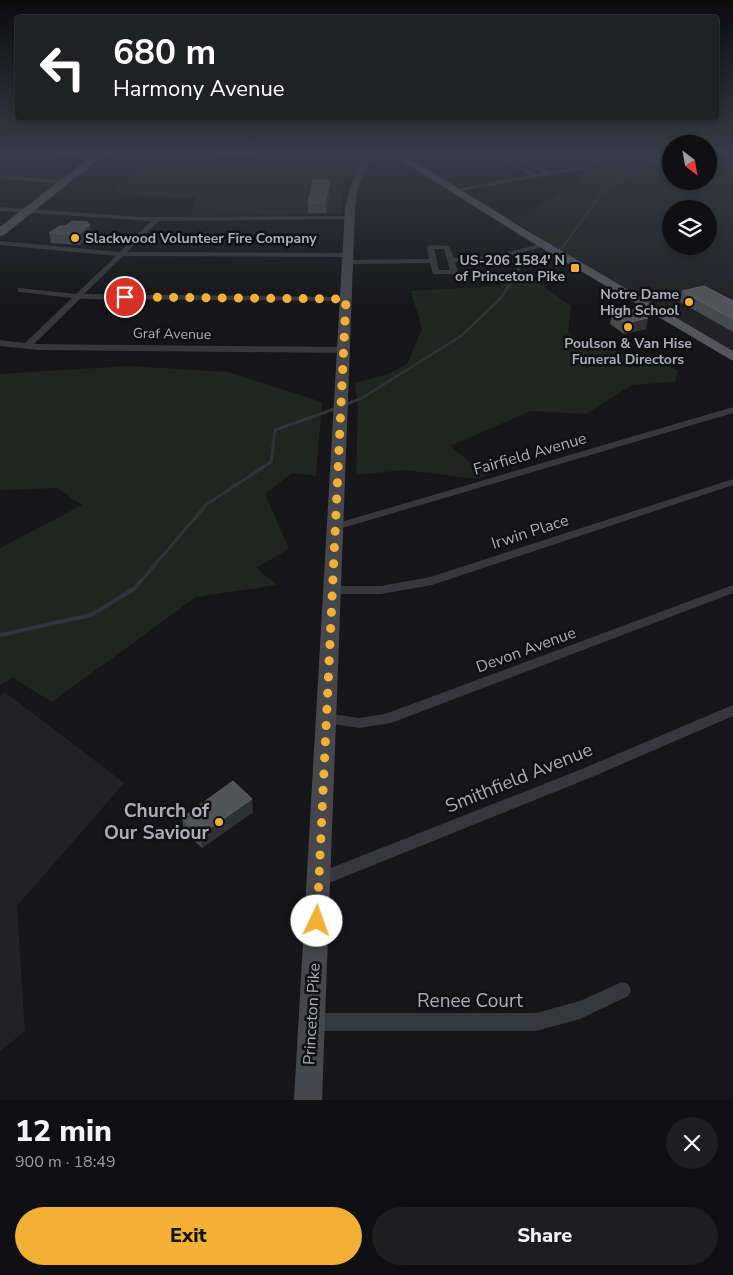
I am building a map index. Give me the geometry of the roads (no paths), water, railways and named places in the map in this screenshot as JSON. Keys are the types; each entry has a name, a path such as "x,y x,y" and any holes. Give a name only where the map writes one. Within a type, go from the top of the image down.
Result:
{"main road":[{"path":"0,225 32,203"},
{"name":"Princeton Pike","path":"308,1100 351,203"},
{"path":"477,203 552,250 733,356"},
{"path":"0,232 22,211"}],"street":[{"path":"0,209 157,219 349,217"},
{"path":"27,346 157,219"},
{"path":"0,243 122,254 434,260"},
{"path":"447,246 454,272 436,272 434,260 430,247 447,246"},
{"path":"451,260 493,258 552,250"},
{"path":"21,290 79,296 346,299"},
{"name":"Graf Avenue","path":"0,343 27,346 343,350"},
{"name":"Fairfield Avenue","path":"335,527 733,410"},
{"name":"Irwin Place","path":"332,590 386,589 432,581 733,482"},
{"name":"Devon Avenue","path":"326,718 359,723 386,719 733,589"},
{"name":"Smithfield Avenue","path":"319,880 587,773 733,710"},
{"name":"Renee Court","path":"312,1022 536,1022 589,1008 622,990"}],"waterway":[{"path":"528,263 562,248 594,203"},
{"path":"349,403 362,398 461,336 502,297 520,266 531,261"},
{"path":"345,405 352,402"},
{"path":"140,582 207,504 271,462 275,430 337,408"},
{"path":"0,635 91,615 134,589 141,581"}],"place":[{"name":"Slackwood Volunteer Fire Company","path":"75,238"},
{"name":"US-206 1584' N of Princeton Pike","path":"575,268"},
{"name":"Notre Dame High School","path":"689,302"},
{"name":"Poulson & Van Hise Funeral Directors","path":"628,327"},
{"name":"Church of Our Saviour","path":"219,822"}]}
